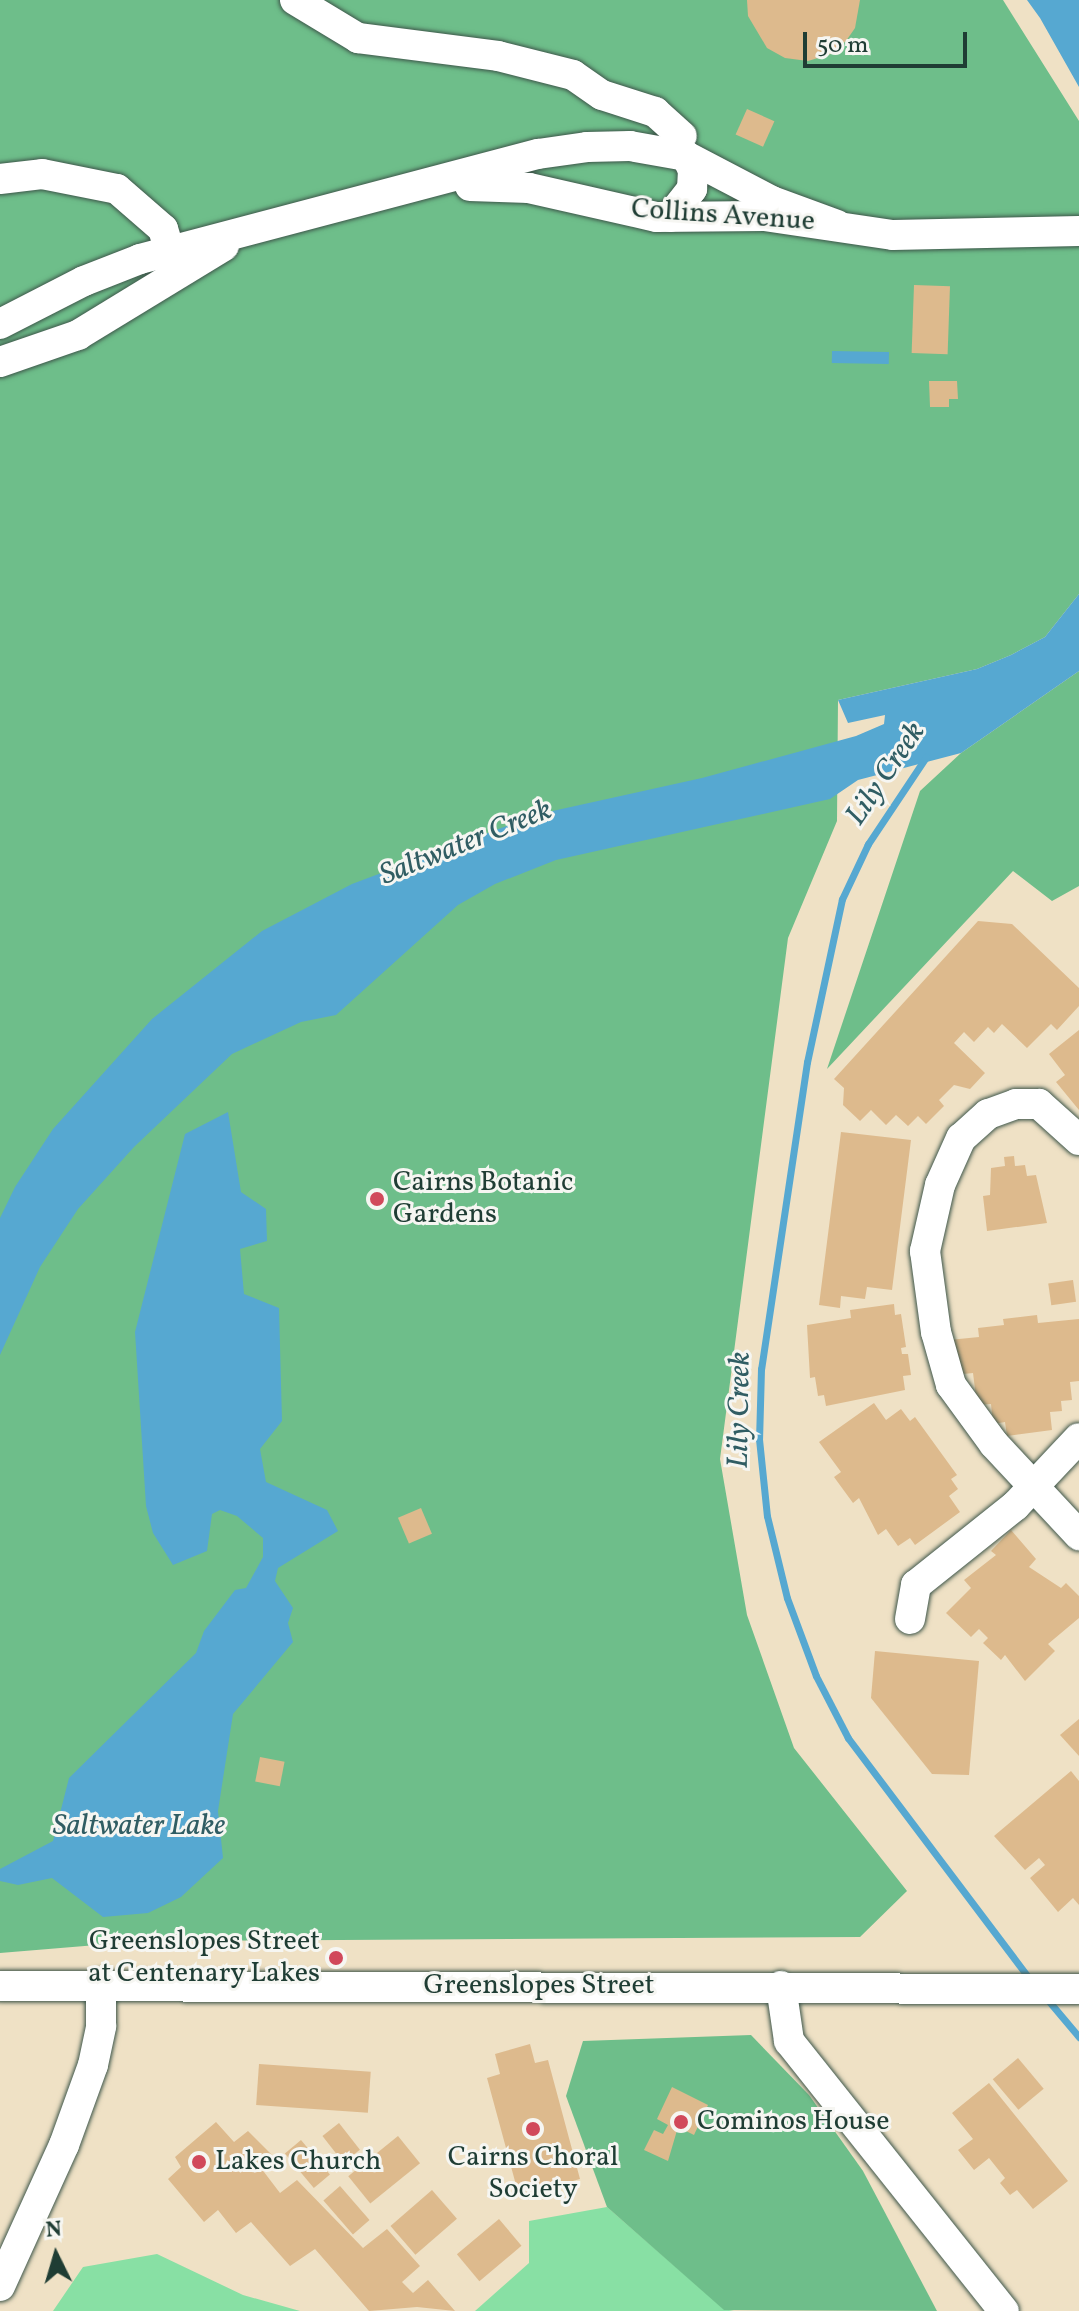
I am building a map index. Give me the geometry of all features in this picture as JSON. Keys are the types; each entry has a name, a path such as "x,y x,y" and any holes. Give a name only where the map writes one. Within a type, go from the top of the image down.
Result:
{"street":[{"path":"295,0 358,38 498,56 573,75 602,95 655,112 684,146 693,170 692,189 670,217"},
{"name":"Collins Avenue","path":"0,324 84,281 170,252 556,151 684,146 772,201 837,225"},
{"path":"556,151 546,169 549,184 561,195"},
{"path":"0,179 42,174 117,189 163,229 170,252"},
{"name":"Collins Avenue","path":"420,188 495,185 670,217 764,216 938,238 1079,231"},
{"name":"Collins Avenue","path":"0,362 78,335 250,231"},
{"path":"1079,1140 1039,1104 1016,1104 988,1114 961,1138 940,1185 925,1251 936,1332 951,1385 994,1444 1036,1485 1079,1535"},
{"path":"910,1619 916,1585 1036,1485 1079,1438"},
{"path":"0,2286 64,2145 93,2065 101,2026 101,1984"},
{"name":"Greenslopes Street","path":"0,1986 1079,1989"},
{"path":"781,1986 789,2041 1004,2311"}],"green space":[{"name":"Cairns Botanic Gardens","path":"0,0 1003,0 1079,121 1079,594 1045,637 1011,655 977,669 838,700 837,821 788,938 720,1459 747,1615 794,1748 907,1891 860,1937 145,1941 0,1953"},
{"path":"1079,671 1079,886 1052,901 1013,871 827,1069 920,791 961,753"},
{"path":"751,2035 809,2095 863,2171 937,2311 724,2310 607,2207 566,2096 583,2041"},
{"path":"607,2207 724,2309 734,2311 475,2311 529,2263 529,2221"},
{"path":"157,2254 243,2295 300,2311 53,2311 83,2267"}],"water":[{"path":"1027,0 1079,0 1079,87 1040,18"},
{"path":"832,351 889,352 889,364 832,363"},
{"name":"Saltwater Creek","path":"1079,594 1079,671 961,753 858,780 830,799 556,860 495,884 458,905 336,1015 301,1022 232,1054 134,1147 78,1209 40,1267 0,1355 0,1218 15,1187 53,1129 152,1019 262,931 352,884 539,814 702,778 856,736 884,724 885,715 848,723 838,700 977,669 1011,655 1045,637"},
{"name":"Saltwater Lake","path":"228,1112 241,1192 266,1209 267,1241 240,1249 244,1294 279,1308 282,1421 260,1449 266,1482 327,1510 338,1531 278,1568 275,1581 293,1608 288,1623 293,1642 233,1714 218,1811 223,1858 181,1897 148,1913 103,1917 52,1878 18,1885 0,1881 0,1869 53,1841 69,1778 196,1653 204,1631 235,1590 246,1588 263,1557 263,1538 237,1516 220,1510 212,1514 207,1551 173,1565 153,1533 146,1506 135,1332 185,1134"}],"building":[{"path":"747,0 860,0 855,28 846,41 831,54 808,61 785,58 767,48 748,16"},
{"path":"747,109 774,121 763,147 736,135"},
{"path":"914,285 950,286 948,354 912,353"},
{"path":"929,381 957,381 958,399 949,399 949,407 930,407"},
{"path":"978,921 1012,924 1079,988 1079,1006 1057,1030 1051,1024 1027,1048 1002,1024 994,1033 988,1027 974,1042 964,1032 954,1043 985,1073 970,1089 954,1085 939,1100 944,1106 926,1124 918,1116 908,1126 896,1115 886,1125 871,1110 860,1121 843,1105 844,1088 834,1079"},
{"path":"1079,1030 1079,1110 1056,1082 1065,1075 1049,1054"},
{"path":"841,1132 911,1140 892,1290 867,1287 865,1299 841,1296 840,1308 819,1305"},
{"path":"1014,1156 1015,1166 1025,1165 1027,1176 1036,1175 1047,1223 987,1231 983,1196 990,1195 991,1168 1005,1166 1004,1157"},
{"path":"1073,1280 1076,1302 1051,1305 1048,1283"},
{"path":"894,1304 895,1315 901,1314 906,1347 901,1348 902,1354 908,1354 911,1375 903,1376 905,1390 826,1406 824,1395 818,1396 815,1377 810,1378 807,1325 851,1318 850,1310"},
{"path":"1037,1315 1038,1323 1079,1319 1079,1381 1070,1382 1072,1400 1061,1401 1062,1411 1050,1412 1052,1430 1007,1436 1005,1422 993,1424 991,1404 977,1405 973,1373 953,1375 949,1340 979,1337 978,1328 1004,1325 1003,1319"},
{"path":"874,1403 886,1420 901,1409 910,1421 915,1417 957,1475 951,1479 958,1489 949,1496 960,1512 915,1545 910,1538 898,1546 886,1529 878,1535 859,1498 853,1503 834,1477 841,1472 819,1442"},
{"path":"421,1508 432,1534 409,1544 398,1518"},
{"path":"1011,1530 1036,1559 1029,1567 1061,1588 1066,1583 1079,1596 1079,1618 1048,1644 1055,1651 1025,1681 1005,1655 1001,1660 983,1643 988,1638 979,1629 971,1637 946,1613 971,1588 964,1580 996,1555 991,1551"},
{"path":"875,1651 979,1661 969,1775 932,1774 871,1698"},
{"path":"1079,1719 1079,1756 1060,1735"},
{"path":"260,1757 285,1762 280,1786 255,1782"},
{"path":"1071,1771 1079,1781 1079,1905 1073,1898 1058,1912 1030,1878 1045,1865 1039,1858 1025,1870 994,1836"},
{"name":"Cairns Choral Society","path":"530,2044 535,2063 548,2060 580,2179 519,2196 487,2078 500,2074 495,2054"},
{"path":"1018,2058 1044,2089 1018,2110 993,2079"},
{"path":"259,2064 371,2072 368,2113 256,2105"},
{"path":"989,2083 1068,2181 1033,2209 1017,2190 1010,2195 1000,2183 1005,2178 989,2158 974,2170 958,2150 973,2139 952,2113"},
{"name":"Cominos House","path":"672,2087 708,2105 694,2135 678,2127 668,2161 644,2150 654,2130 663,2134 668,2125 657,2119"},
{"path":"216,2122 234,2142 248,2131 275,2158 264,2172 280,2193 297,2180 363,2248 387,2229 420,2266 402,2282 413,2293 428,2280 455,2311 417,2307 369,2311 315,2249 290,2266 251,2222 236,2233 218,2210 204,2222 168,2179 181,2167 175,2157"},
{"path":"339,2123 360,2150 343,2163 322,2136"},
{"path":"398,2136 420,2163 370,2203 348,2176"},
{"path":"301,2140 330,2174 314,2188 285,2153"},
{"path":"340,2186 370,2220 353,2234 323,2200"},
{"path":"432,2190 457,2219 415,2255 390,2226"},
{"path":"499,2219 521,2246 479,2281 457,2254"}],"waterway":[{"name":"Lily Creek","path":"926,757 868,844 842,899 807,1062 761,1369 759,1439 767,1516 787,1598 816,1676 848,1738 1031,1981"},
{"name":"Lily Creek","path":"1047,1999 1079,2037"}],"place":[{"name":"Cairns Botanic Gardens","path":"377,1199"},
{"name":"Greenslopes Street at Centenary Lakes","path":"336,1958"},
{"name":"Cominos House","path":"681,2122"},
{"name":"Cairns Choral Society","path":"533,2129"},
{"name":"Lakes Church","path":"199,2162"}]}
